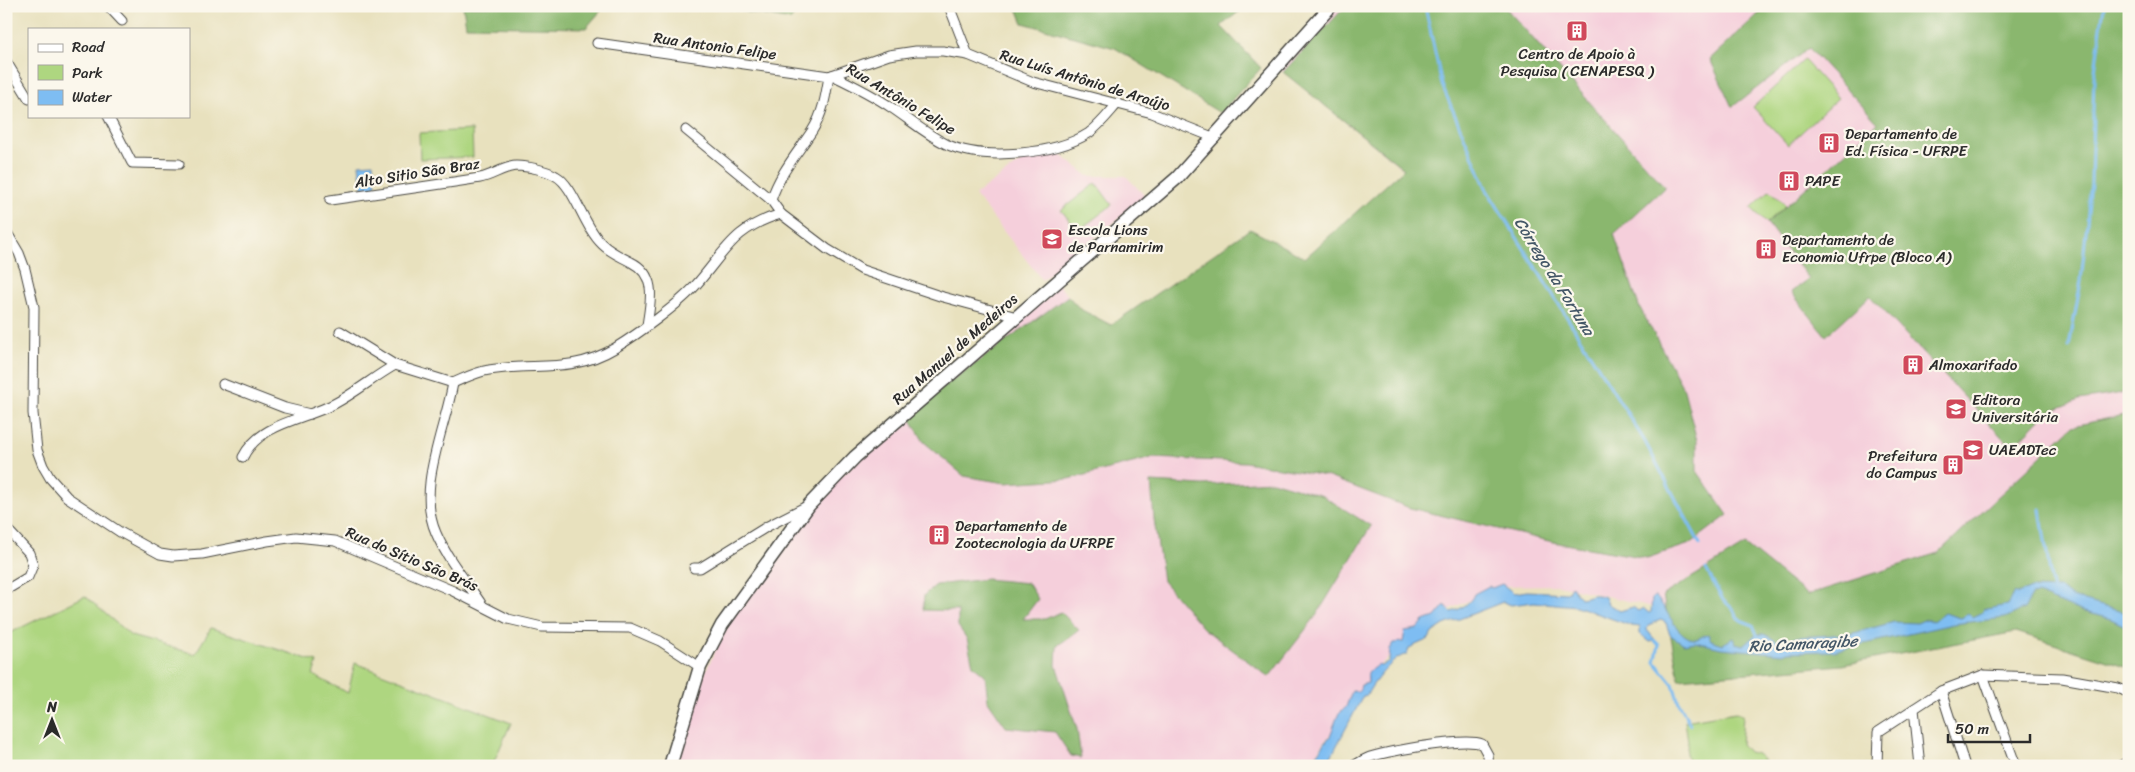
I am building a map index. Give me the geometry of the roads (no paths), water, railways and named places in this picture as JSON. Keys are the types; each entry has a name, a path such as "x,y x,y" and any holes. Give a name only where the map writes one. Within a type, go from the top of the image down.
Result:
{"main road":[{"name":"Rua Manuel de Medeiros","path":"670,766 700,667 722,624 809,505 855,457 1141,212 1177,178 1332,6"}],"street":[{"path":"108,6 122,21"},
{"path":"949,6 968,55"},
{"name":"Rua Antonio Felipe","path":"596,43 831,76"},
{"name":"Rua Luís Antônio de Araújo","path":"831,76 889,55 916,51 944,51 968,55 1033,82 1118,103 1215,138"},
{"path":"6,61 28,97"},
{"path":"771,200 779,178 813,130 822,111 831,76"},
{"name":"Rua Antônio Felipe","path":"831,76 864,91 946,144 978,154 1052,148 1073,142 1090,132 1118,103"},
{"path":"109,118 132,163 179,164"},
{"path":"686,130 771,200 781,214 827,249 862,270 935,295 1017,317"},
{"name":"Alto Sitio São Braz","path":"330,200 485,177 512,167 529,168 556,176 565,183 584,221 597,240 607,250 641,268 647,275 651,285 647,325"},
{"path":"340,331 395,364 453,383 488,370 575,364 596,358 616,348 695,287 734,237 751,225 781,214"},
{"name":"Rua do Sítio São Brás","path":"6,231 20,253 34,307 33,413 37,450 50,478 67,497 136,542 160,554 188,556 267,541 315,537 355,548 482,605 508,619 542,627 630,628 660,641 700,667"},
{"path":"243,457 248,447 258,437 334,404 395,364"},
{"path":"453,383 448,412 434,462 429,491 430,510 436,533 482,605"},
{"path":"223,384 285,408 311,414"},
{"path":"694,568 700,568 768,526 809,505"},
{"path":"6,528 29,553 32,559 32,571 28,577 6,590"},
{"path":"1983,675 2016,766"},
{"path":"1878,766 1878,732 1941,691 1983,675 2062,678 2118,688 2129,693"},
{"path":"1941,691 1964,766"},
{"path":"1914,709 1920,766"},
{"path":"1353,766 1370,757 1469,741 1482,744 1488,755 1489,766"},
{"path":"2120,766 2129,761"}],"water":[{"path":"373,163 376,187 362,189 359,164"},
{"name":"Rio Camaragibe","path":"1502,584 1514,593 1527,591 1567,593 1571,586 1580,598 1594,595 1605,597 1608,604 1620,611 1633,607 1638,611 1643,608 1649,613 1651,612 1652,598 1655,596 1684,635 1697,639 1708,634 1711,640 1723,644 1733,638 1735,643 1744,645 1755,636 1763,634 1782,644 1796,637 1850,634 1894,622 1917,623 1926,619 1933,622 1944,613 1961,618 1968,614 1973,617 1983,612 1984,608 2007,605 2014,592 2018,594 2031,588 2060,589 2072,597 2129,614 2129,628 2111,619 2080,611 2037,594 2032,595 2024,609 2005,618 1953,624 1833,651 1788,652 1783,654 1721,648 1695,642 1684,644 1670,635 1666,623 1661,620 1648,625 1647,630 1656,641 1650,642 1640,634 1640,627 1632,626 1576,606 1534,602 1511,605 1503,602 1444,625 1432,633 1429,639 1409,648 1407,655 1402,656 1391,664 1373,684 1367,695 1363,696 1326,766 1308,766 1330,736 1338,715 1346,707 1352,691 1359,692 1361,685 1368,683 1369,671 1377,665 1381,666 1389,661 1390,649 1394,643 1403,642 1405,631 1417,629 1424,621 1435,617 1445,605 1451,612 1454,611 1468,603 1474,594 1489,586 1492,588"}],"waterway":[{"name":"Córrego da Fortuna","path":"1425,6 1442,85 1487,190 1644,440 1700,544"},
{"path":"2069,347 2081,281 2091,183 2094,78 2104,6"},
{"path":"2040,509 2053,592"},
{"name":"Córrego da Fortuna","path":"1706,569 1723,600 1733,609 1738,619 1753,625 1758,637"},
{"path":"1654,640 1659,645 1655,662 1673,684 1679,703 1690,724"}],"place":[{"name":"Centro de Apoio à Pesquisa ( CENAPESQ )","path":"1577,31"},
{"name":"Departamento de Ed. Física - UFRPE","path":"1829,143"},
{"name":"PAPE","path":"1789,181"},
{"name":"Escola Lions de Parnamirim","path":"1052,239"},
{"name":"Departamento de Economia Ufrpe (Bloco A)","path":"1766,249"},
{"name":"Almoxarifado","path":"1913,365"},
{"name":"Editora Universitária","path":"1956,409"},
{"name":"UAEADTec","path":"1973,450"},
{"name":"Prefeitura do Campus","path":"1953,465"},
{"name":"Departamento de Zootecnologia da UFRPE","path":"939,535"}]}
